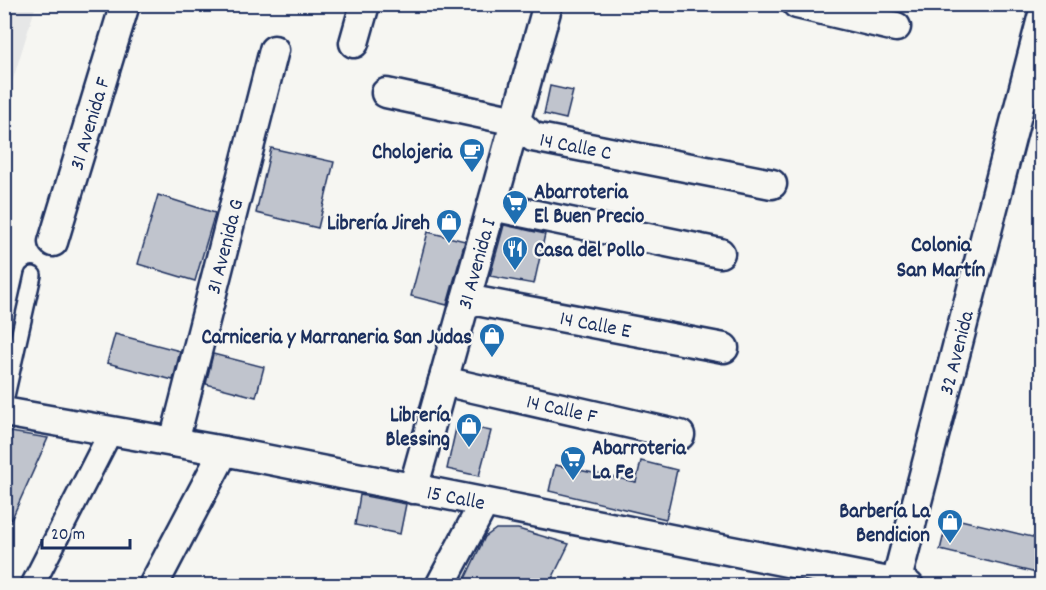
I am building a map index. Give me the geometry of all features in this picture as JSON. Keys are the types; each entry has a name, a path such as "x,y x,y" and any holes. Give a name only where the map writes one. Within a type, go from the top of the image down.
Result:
{"street":[{"name":"31 Avenida F","path":"53,242 124,4"},
{"path":"354,43 364,4"},
{"name":"31 Avenida I","path":"413,489 548,4"},
{"path":"797,4 896,27"},
{"name":"32 Avenida","path":"903,584 1041,18"},
{"name":"31 Avenida G","path":"174,442 274,50"},
{"name":"14 Calle C","path":"386,93 516,121 533,137 772,184"},
{"path":"492,206 720,253"},
{"name":"14 Calle E","path":"466,299 724,348"},
{"name":"14 Calle F","path":"443,381 680,435"},
{"name":"15 Calle","path":"4,412 224,451 484,503 808,576 903,584"},
{"path":"32,585 111,431"},
{"path":"153,585 224,451"},
{"path":"440,585 484,503"}],"lane":[{"path":"4,405 33,275"}],"shaded area":[{"path":"4,5 36,5 5,105"}],"building":[{"path":"550,86 573,91 566,119 544,114"},
{"path":"271,148 334,162 318,228 256,213"},
{"path":"158,195 215,213 195,281 138,264"},
{"path":"504,225 545,234 534,284 490,276"},
{"path":"428,232 465,241 447,305 411,296"},
{"path":"115,334 180,351 173,380 107,363"},
{"path":"213,354 264,367 256,397 206,384"},
{"path":"457,424 491,431 479,476 447,469"},
{"path":"4,431 48,438 4,536"},
{"path":"641,461 677,470 666,519 549,491 555,465 636,482"},
{"path":"360,495 406,504 400,534 355,525"},
{"path":"948,517 1041,539 1041,574 940,550"},
{"path":"496,529 518,529 569,544 549,585 462,585 485,537"}],"place":[{"name":"Cholojeria","path":"472,174"},
{"name":"Abarroteria El Buen Precio","path":"515,226"},
{"name":"Librería Jireh","path":"449,245"},
{"name":"Casa del Pollo","path":"515,272"},
{"name":"Carniceria y Marraneria San Judas","path":"492,359"},
{"name":"Librería Blessing","path":"469,449"},
{"name":"Abarroteria La Fe","path":"573,482"},
{"name":"Barbería La Bendicion","path":"950,545"}],"district":[{"name":"Colonia San Martín","path":"941,256"}]}
